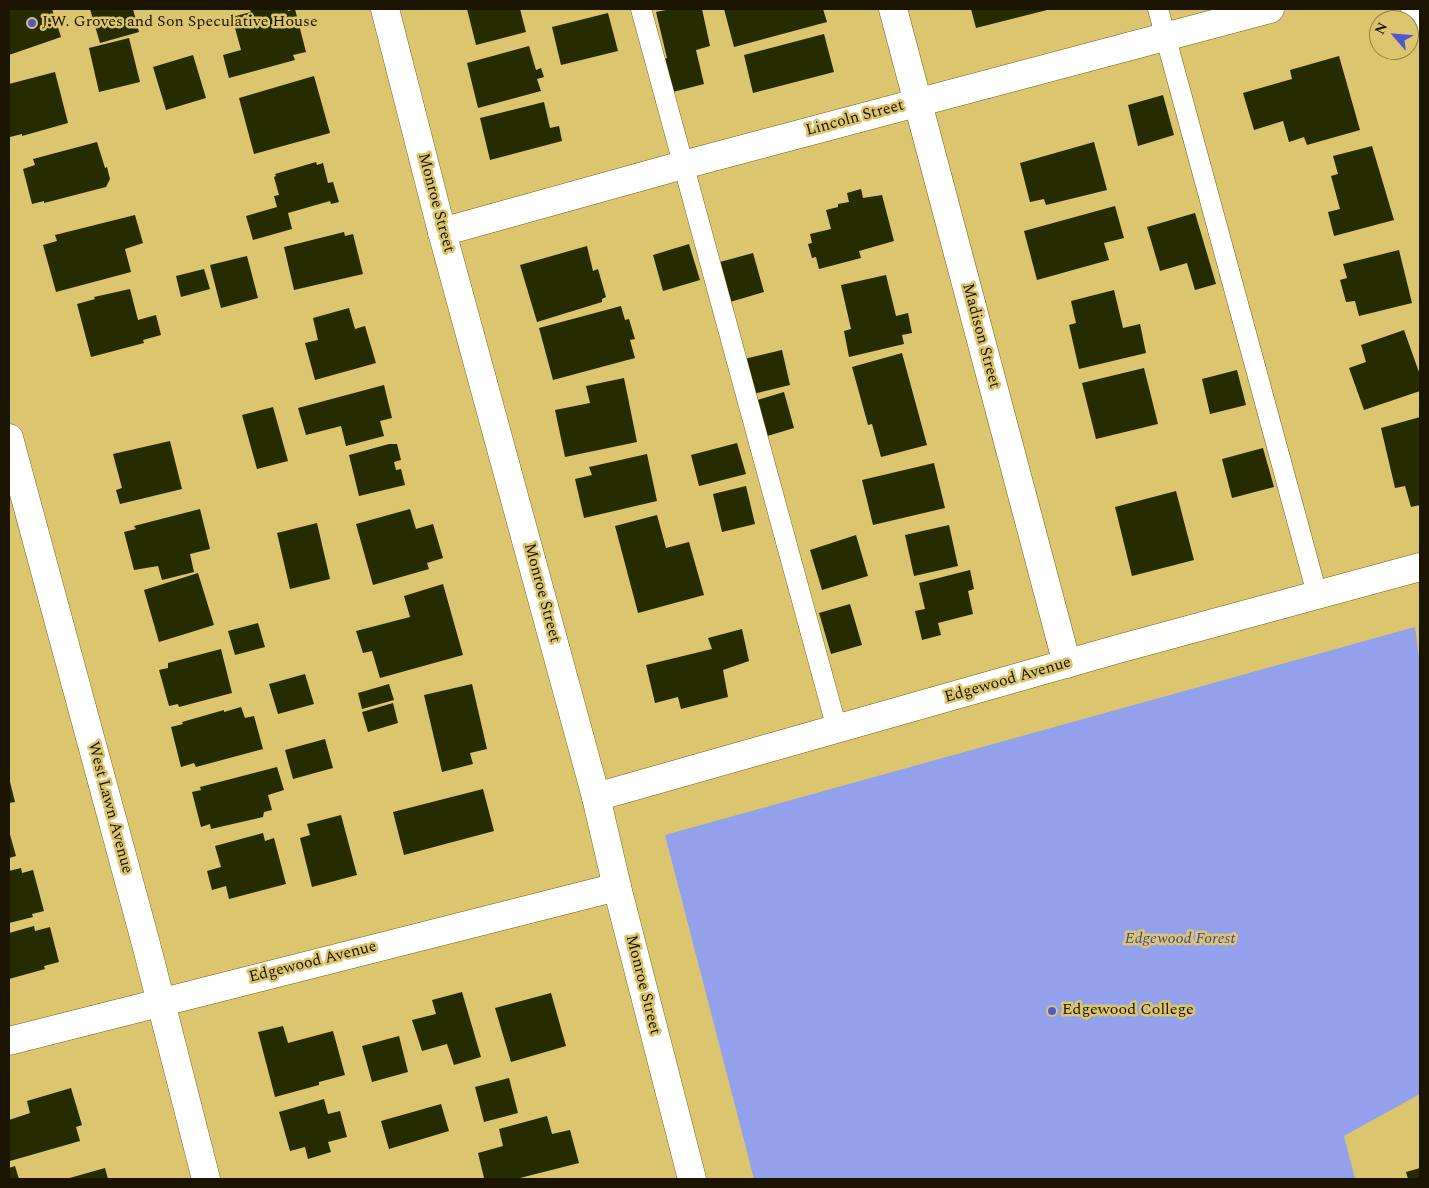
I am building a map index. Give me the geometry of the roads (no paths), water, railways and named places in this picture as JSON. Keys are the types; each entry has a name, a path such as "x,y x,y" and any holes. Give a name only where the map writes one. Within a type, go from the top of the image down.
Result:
{"street":[{"name":"Monroe Street","path":"385,9 442,232 596,797 617,887 692,1179"},
{"name":"Madison Street","path":"893,9 1067,664"},
{"name":"Lincoln Street","path":"442,232 683,165 1270,9"},
{"path":"1416,9 1420,26"},
{"name":"West Lawn Avenue","path":"9,438 161,1001 206,1179"},
{"name":"Edgewood Avenue","path":"596,797 1317,594 1420,567"},
{"name":"Edgewood Avenue","path":"9,1041 617,887"}],"lane":[{"path":"641,9 837,729"},
{"path":"1158,9 1317,594"}],"place":[{"name":"J.W. Groves and Son Speculative House","path":"32,23"},
{"name":"Edgewood College","path":"1052,1011"}],"park label":[{"name":"Edgewood Forest","path":"1180,940"}]}
